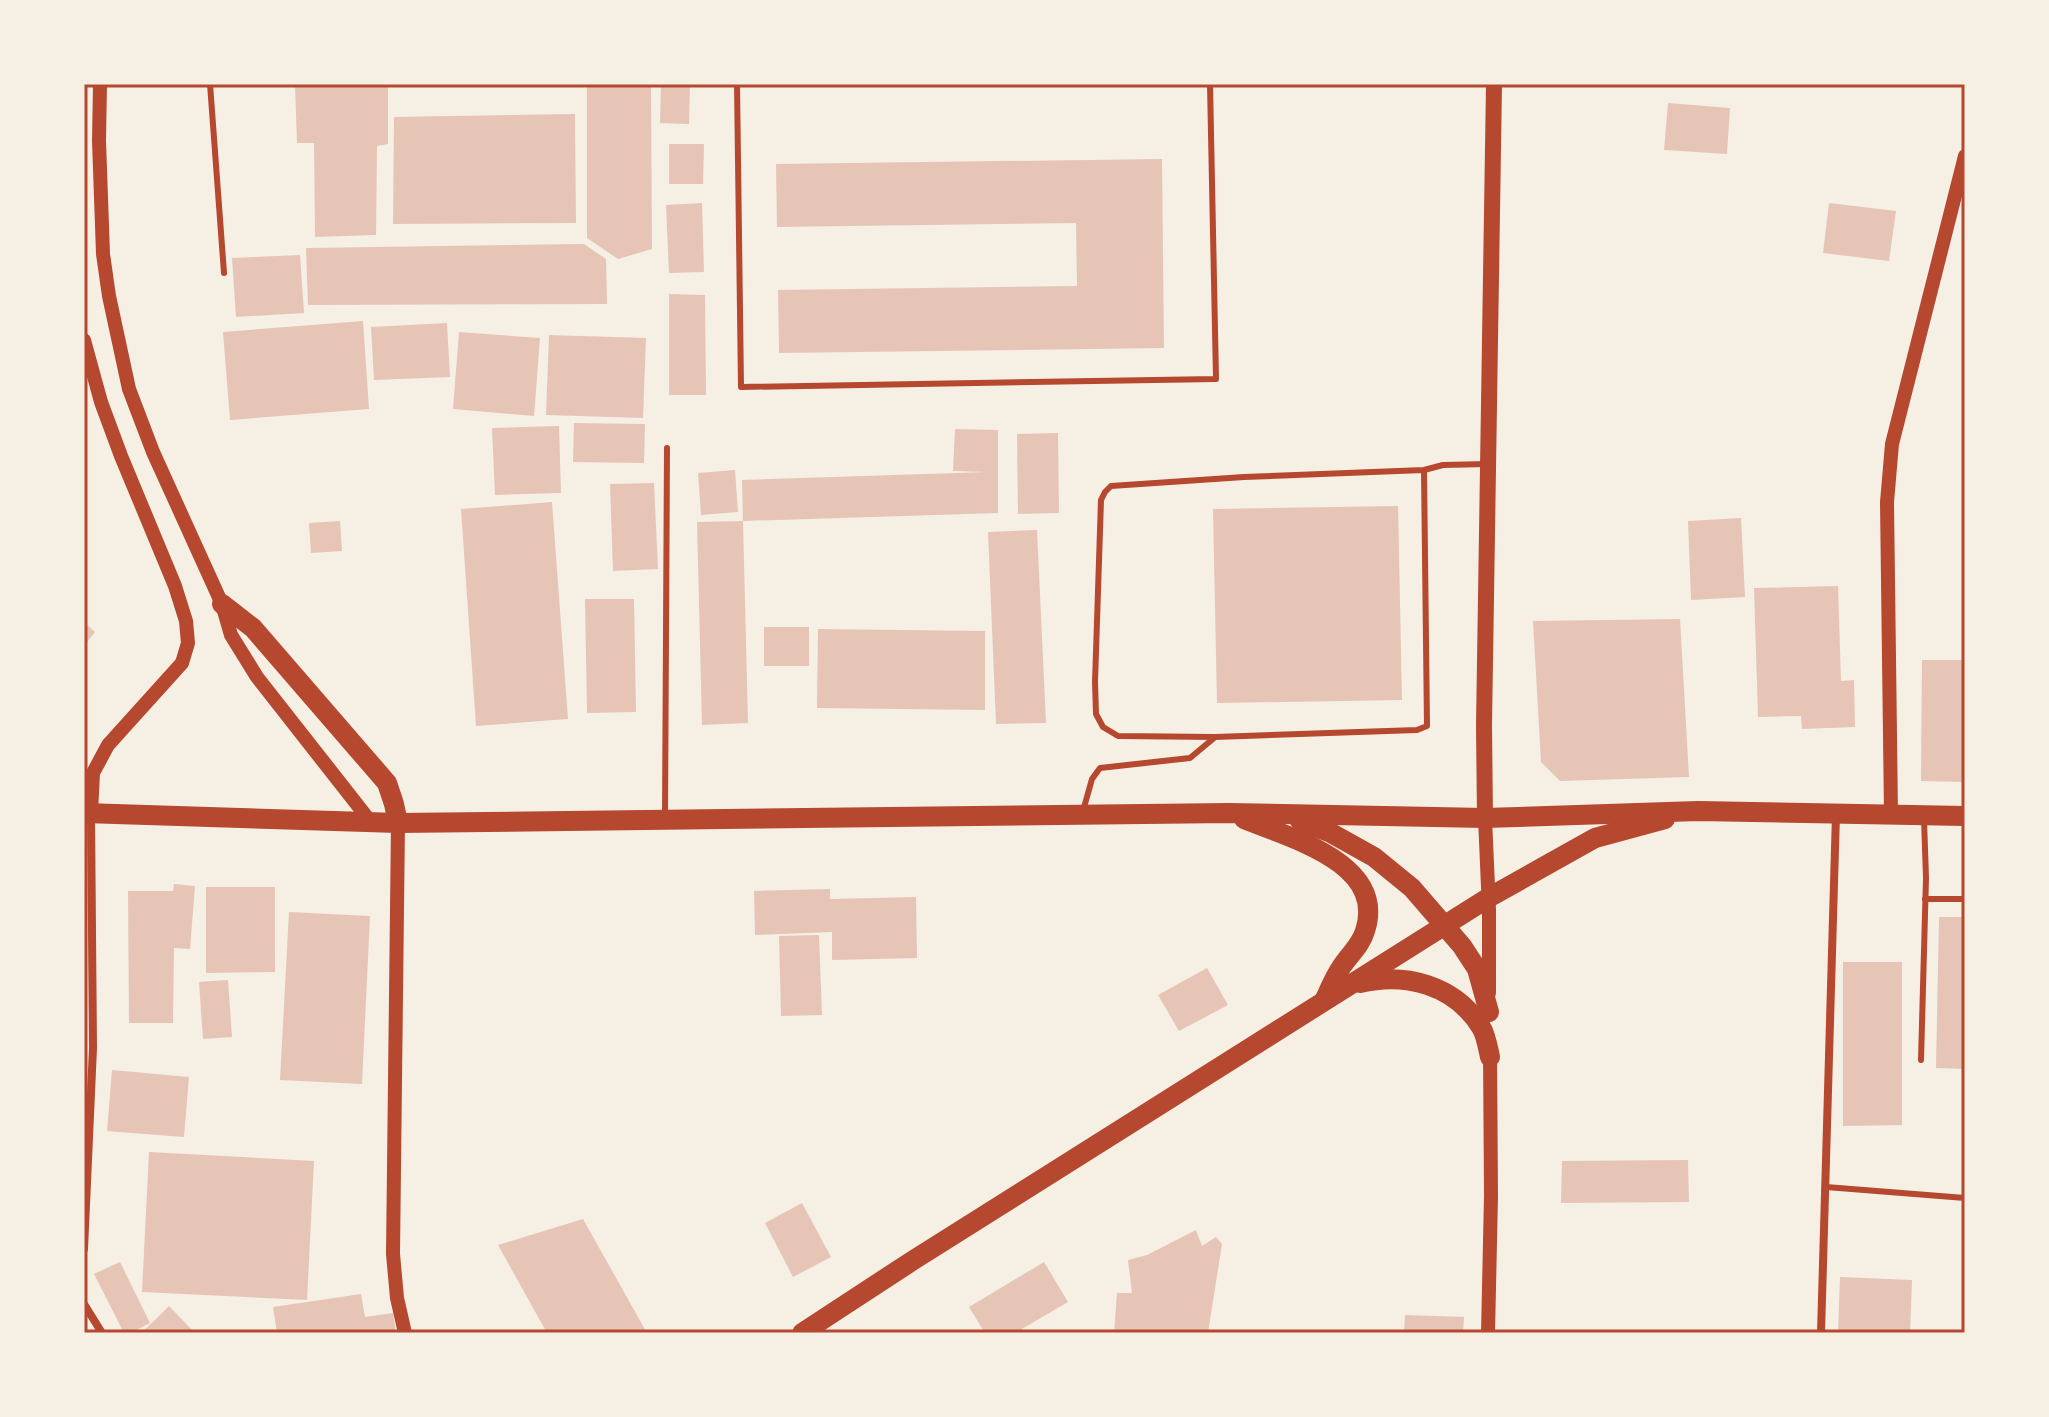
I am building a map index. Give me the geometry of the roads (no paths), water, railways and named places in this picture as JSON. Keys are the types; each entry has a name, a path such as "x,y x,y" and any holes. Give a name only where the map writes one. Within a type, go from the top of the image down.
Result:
{"main road":[{"path":"1485,818 1494,84"},
{"path":"222,604 253,628 387,783 398,823"},
{"path":"88,813 398,823 1229,813 1485,818 1698,811 1965,816"},
{"path":"802,1333 1488,898 1595,838 1698,811"},
{"path":"1229,813 1305,843 1344,865 1363,888 1368,903 1365,933 1337,972 1324,1000"},
{"path":"1285,815 1331,833 1374,857 1412,888 1462,946 1477,969 1489,1012"},
{"path":"1324,1000 1350,985 1380,978 1410,979 1439,989 1464,1006 1483,1029 1490,1057"}],"street":[{"path":"100,84 101,228 109,296 129,389 153,452 222,604 231,635 257,677 370,821"},
{"path":"1891,814 1887,502 1892,444 1965,156"},
{"path":"84,340 116,443 175,586 186,621 188,643 182,663 108,745 93,773 88,813 93,1048 84,1249"},
{"path":"1821,1333 1836,813"},
{"path":"1485,818 1491,1196 1488,1333"},
{"path":"398,823 393,1254 397,1298 405,1333"},
{"path":"84,1304 102,1333"}],"lane":[{"path":"210,84 224,273"},
{"path":"737,84 741,387 1216,379 1210,84"},
{"path":"665,820 667,448"},
{"path":"1424,470 1427,726 1417,730 1215,737 1118,736 1103,727 1096,714 1095,682 1101,500 1111,486 1489,464"},
{"path":"1082,814 1092,779 1100,768 1190,758 1215,737"},
{"path":"1921,1060 1924,815"},
{"path":"1925,899 1965,899"},
{"path":"1826,1187 1965,1198"}]}
